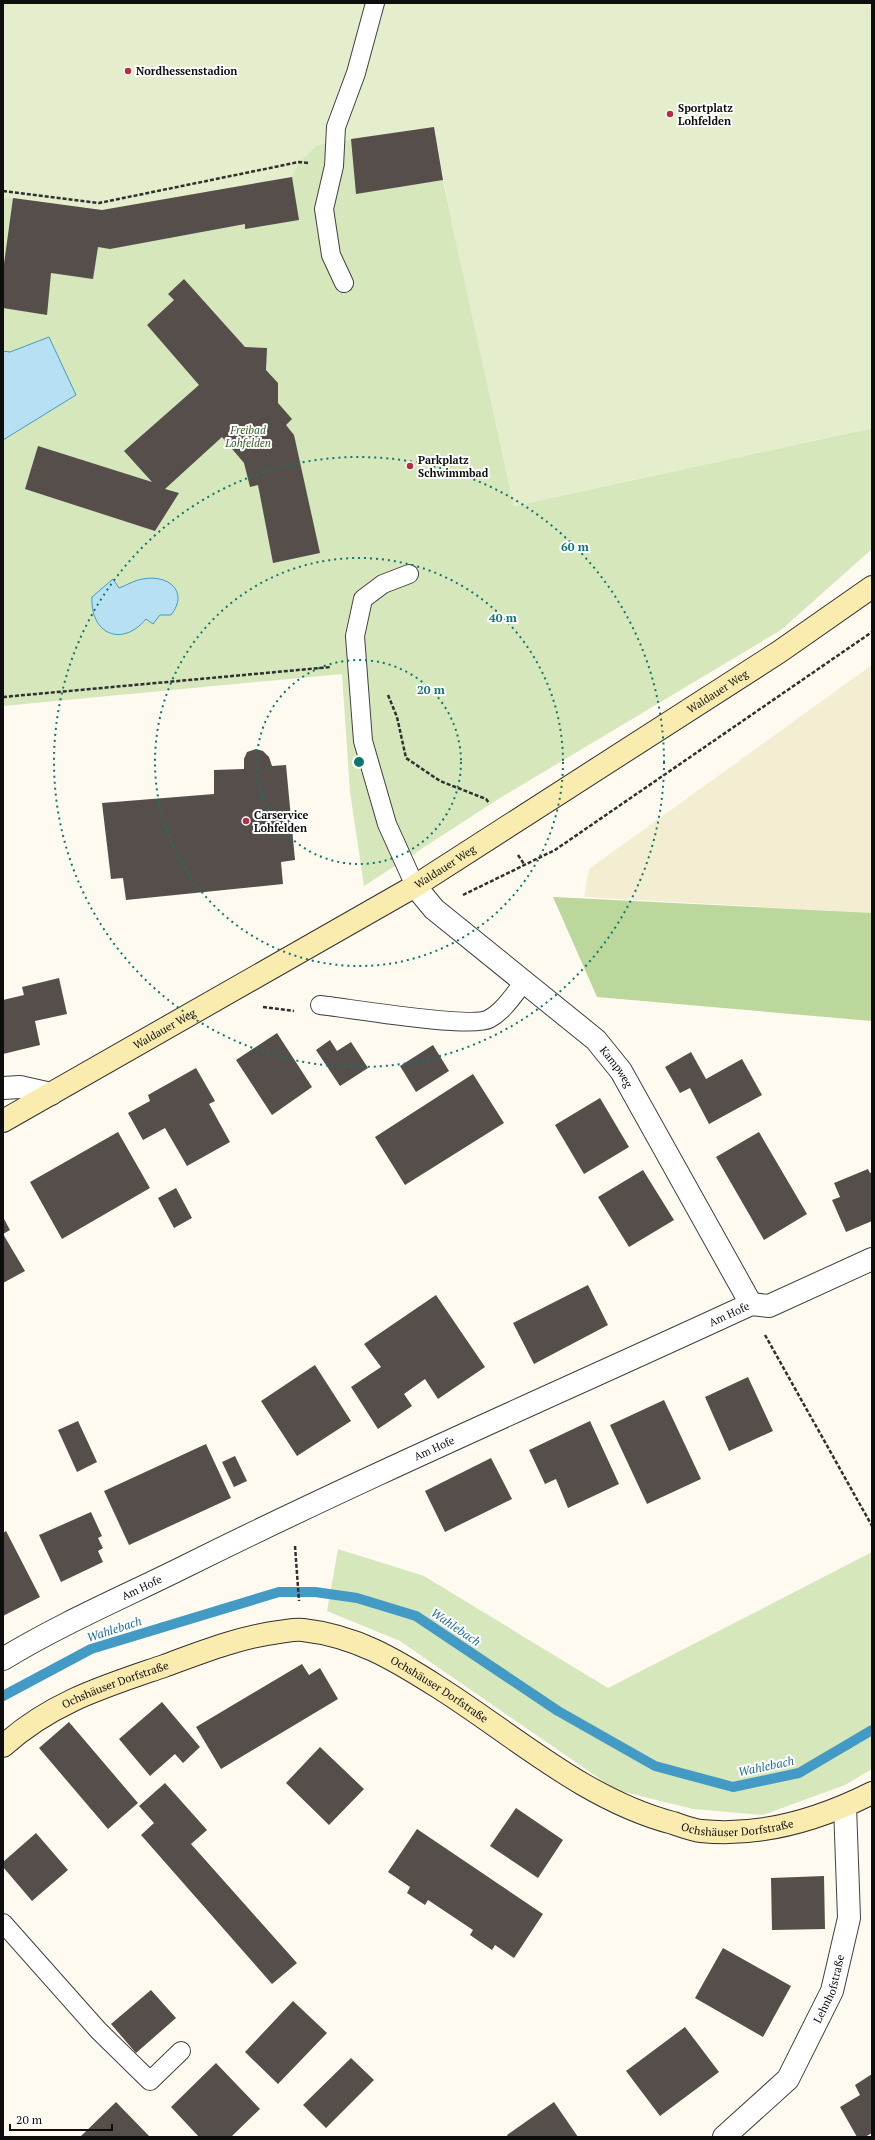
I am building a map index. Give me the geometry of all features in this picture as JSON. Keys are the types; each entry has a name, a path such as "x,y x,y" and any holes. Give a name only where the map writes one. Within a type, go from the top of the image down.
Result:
{"street":[{"name":"Waldauer Weg","path":"3,1121 246,981 415,886 779,652 872,587"},
{"name":"Kampweg","path":"415,886 434,910 596,1040 621,1071 751,1304"},
{"path":"3,1088 20,1087 51,1094"},
{"name":"Am Hofe","path":"3,1659 40,1637 128,1596 297,1511 751,1304 769,1306 872,1259"},
{"name":"Ochshäuser Dorfstraße","path":"3,1746 43,1715 84,1693 256,1635 300,1629 342,1636 388,1656 454,1697 572,1778 623,1806 654,1818 700,1831 754,1830 799,1822 845,1806 872,1793"},
{"name":"Lehnhofstraße","path":"724,2137 788,2079 832,1991 849,1918 845,1806"}],"lane":[{"path":"344,283 331,255 324,209 334,166 336,127 356,73 375,3"},
{"path":"409,574 383,584 363,599 355,636 364,740 387,824 415,886"},
{"path":"320,1005 460,1022 488,1020 504,1008 524,982"},
{"path":"3,1923 98,2030 150,2081 181,2051"}],"path":[{"path":"3,191 99,203 299,162 334,166"},
{"path":"434,910 524,864 555,850 872,632"},
{"path":"3,697 357,665"},
{"path":"388,692 397,717 406,758 440,781 486,799 524,864"},
{"path":"246,981 260,1007 304,1012 320,1005"},
{"path":"751,1304 760,1326 872,1526"}],"shaded area":[{"path":"872,665 872,913 584,897 589,869"}],"green space":[{"path":"3,3 872,3 872,428 514,506 452,225 434,127 317,145 299,162 292,177 102,210 3,197"},
{"name":"Freibad Lohfelden","path":"434,127 443,180 514,506 872,428 872,549 781,630 500,798 364,886 350,792 342,674 3,706 3,197 102,210 299,162 317,145"},
{"path":"553,897 872,913 872,1021 597,997"},
{"path":"338,1549 424,1576 608,1688 872,1552 872,1769 845,1785 763,1815 693,1809 616,1790 400,1641 327,1611"}],"water":[{"path":"49,337 76,395 3,440 3,351 10,352"},
{"path":"113,579 119,588 134,581 143,579 160,579 167,582 173,586 177,592 178,599 176,606 171,615 160,615 153,624 146,619 137,628 127,633 118,635 109,633 102,628 96,620 93,610 92,597"}],"building":[{"path":"434,127 443,180 356,194 351,139"},
{"path":"292,177 299,220 245,229 245,224 110,249 98,247 93,279 51,273 47,315 3,308 3,271 13,198 102,210"},
{"path":"184,279 245,347 267,348 266,370 278,383 278,403 292,419 286,425 294,435 320,553 273,563 258,485 250,487 244,463 222,437 165,489 179,493 155,531 25,489 38,446 152,482 124,451 199,385 147,325 174,300 168,294"},
{"path":"256,749 263,751 269,757 272,766 286,765 295,860 281,862 283,884 126,900 123,878 111,879 102,803 214,794 214,770 244,769 244,759 247,752"},
{"path":"59,978 67,1014 35,1021 40,1045 3,1054 3,1000 24,995 22,987"},
{"path":"277,1033 312,1087 272,1115 236,1060"},
{"path":"330,1040 337,1051 351,1042 368,1068 340,1086 316,1050"},
{"path":"433,1045 449,1071 416,1092 400,1066"},
{"path":"691,1052 706,1079 742,1059 762,1095 709,1124 690,1088 680,1093 665,1067"},
{"path":"196,1068 215,1101 209,1104 230,1142 187,1166 165,1128 143,1140 128,1113 150,1101 148,1095"},
{"path":"473,1074 504,1123 405,1185 375,1137"},
{"path":"600,1098 629,1147 584,1174 555,1125"},
{"path":"118,1132 150,1188 62,1239 30,1182"},
{"path":"759,1132 807,1214 764,1240 716,1157"},
{"path":"868,1169 870,1173 872,1172 872,1221 846,1232 832,1200 840,1197 834,1183"},
{"path":"643,1170 674,1220 629,1247 598,1197"},
{"path":"176,1188 192,1218 174,1228 158,1198"},
{"path":"3,1217 10,1230 3,1234"},
{"path":"3,1234 25,1271 3,1283"},
{"path":"588,1285 608,1325 534,1364 513,1323"},
{"path":"436,1295 485,1367 438,1399 425,1379 404,1394 412,1406 378,1429 351,1387 381,1367 364,1344"},
{"path":"315,1365 351,1421 297,1456 261,1401"},
{"path":"748,1377 773,1431 729,1451 705,1397"},
{"path":"664,1400 701,1479 647,1504 610,1425"},
{"path":"78,1421 97,1462 77,1472 58,1430"},
{"path":"590,1421 619,1484 568,1508 556,1479 545,1484 529,1450"},
{"path":"206,1444 231,1498 129,1545 104,1491"},
{"path":"235,1456 247,1481 234,1487 222,1462"},
{"path":"491,1458 512,1499 445,1532 425,1491"},
{"path":"91,1512 102,1536 98,1538 103,1548 98,1551 103,1562 61,1582 39,1535"},
{"path":"6,1531 40,1597 3,1616 3,1533"},
{"path":"302,1664 309,1675 320,1668 338,1699 221,1769 196,1727"},
{"path":"162,1702 200,1747 183,1763 175,1754 150,1776 119,1739"},
{"path":"69,1722 138,1803 108,1829 39,1748"},
{"path":"320,1747 364,1789 329,1825 286,1783"},
{"path":"165,1783 207,1830 191,1844 297,1963 272,1984 141,1835 154,1823 139,1806"},
{"path":"516,1808 563,1840 538,1878 490,1846"},
{"path":"417,1829 543,1914 514,1958 495,1945 492,1950 470,1935 473,1930 428,1900 425,1905 407,1893 410,1887 388,1872"},
{"path":"36,1833 68,1870 32,1901 3,1867 3,1862"},
{"path":"824,1876 825,1929 772,1930 771,1878"},
{"path":"723,1948 791,1986 763,2037 695,1998"},
{"path":"151,1990 176,2018 136,2053 111,2024"},
{"path":"293,2001 327,2033 278,2084 245,2052"},
{"path":"685,2027 719,2072 660,2116 626,2071"},
{"path":"351,2058 374,2080 326,2128 303,2105"},
{"path":"216,2063 260,2109 231,2137 199,2137 171,2107"},
{"path":"872,2074 872,2133 865,2137 857,2137 840,2107 860,2095 855,2085"},
{"path":"116,2102 150,2137 80,2137"},
{"path":"554,2102 578,2137 508,2137 507,2135"}],"waterway":[{"name":"Wahlebach","path":"3,1696 91,1649 279,1592 315,1592 357,1598 416,1616 558,1711 655,1766 733,1787 799,1773 872,1730"}],"place":[{"name":"Nordhessenstadion","path":"128,71"},
{"name":"Sportplatz Lohfelden","path":"670,114"},
{"name":"Parkplatz Schwimmbad","path":"410,466"},
{"name":"Carservice Lohfelden","path":"246,821"}]}
